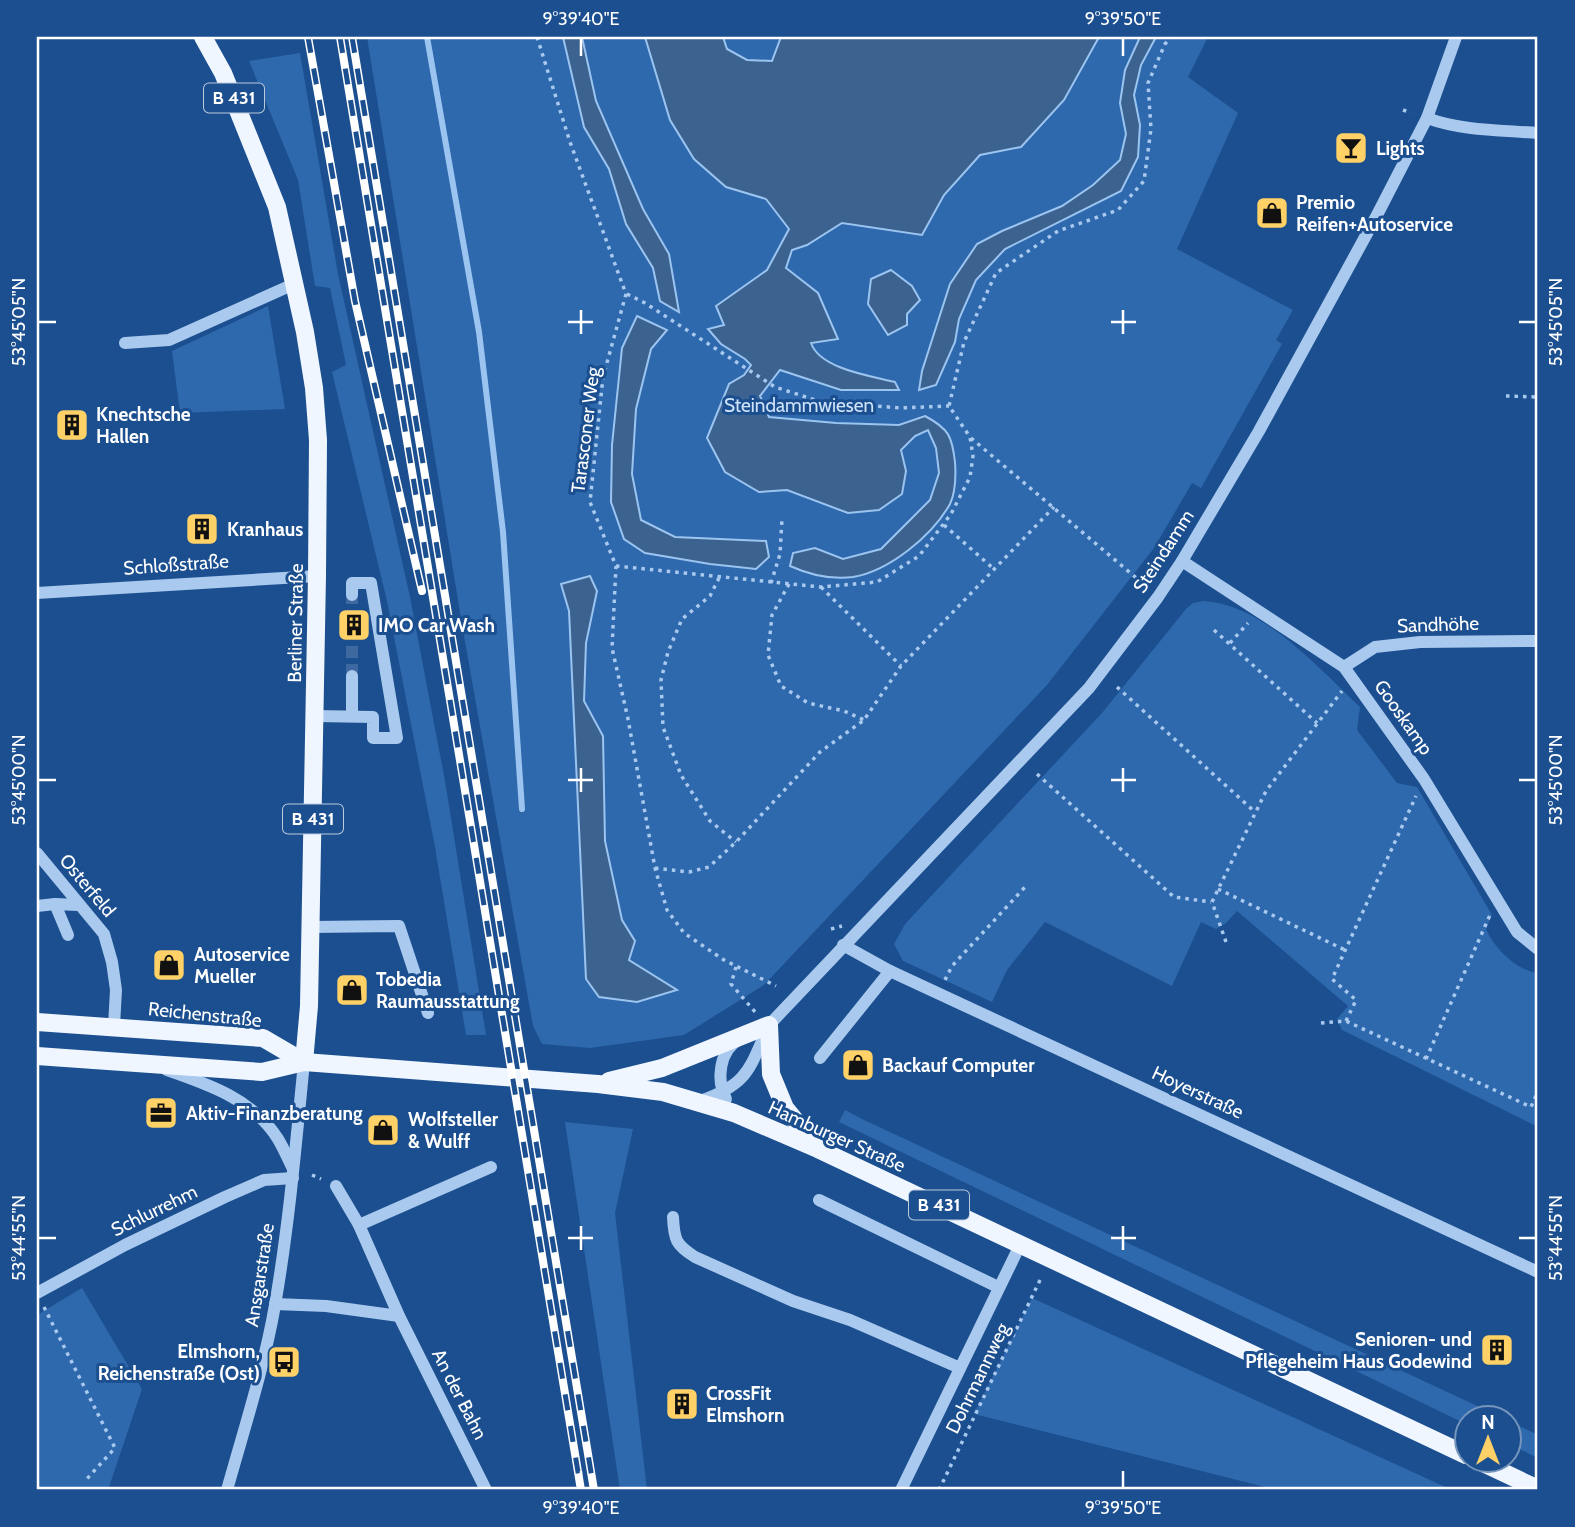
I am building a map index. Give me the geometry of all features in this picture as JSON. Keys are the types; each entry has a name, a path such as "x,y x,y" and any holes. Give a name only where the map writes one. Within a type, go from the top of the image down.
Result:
{"main road":[{"name":"Berliner Straße","path":"203,37 223,73 277,207 314,388 318,440 315,716 309,1006 304,1062"},
{"name":"Reichenstraße","path":"37,1022 263,1038 304,1062"},
{"path":"598,1084 662,1068 769,1025 771,1074 785,1108 818,1149"},
{"name":"B 431","path":"37,1055 262,1072 304,1062"},
{"name":"Hamburger Straße","path":"304,1062 598,1084 663,1092 700,1101 818,1149 1452,1448"},
{"path":"1505,1474 1538,1489"}],"street":[{"name":"Steindamm","path":"700,1101 723,1093 746,1075 769,1025 1089,688 1182,561 1265,420 1376,217 1427,118 1456,37"},
{"path":"1427,118 1465,128 1538,133"},
{"path":"125,343 169,340 294,284"},
{"name":"Gooskamp","path":"1182,561 1348,672 1424,779 1517,932 1538,950"},
{"name":"Schloßstraße","path":"37,593 317,576"},
{"path":"315,716 373,717 373,738 397,738 371,583 352,583 352,595"},
{"name":"Sandhöhe","path":"1348,672 1376,647 1420,642 1538,641"},
{"path":"352,677 352,716"},
{"name":"Osterfeld","path":"37,853 104,934 116,990 114,1026"},
{"path":"55,904 68,935"},
{"path":"37,906 78,905"},
{"path":"311,927 399,926 428,1013"},
{"name":"Hoyerstraße","path":"843,946 939,994 1538,1272"},
{"path":"820,1058 890,971"},
{"name":"Steindamm","path":"734,1113 723,1093 720,1080 722,1059 736,1041 769,1025"},
{"name":"Ansgarstraße","path":"227,1490 265,1357 275,1304 293,1173 304,1062"},
{"path":"147,1063 210,1085 252,1109 277,1137 293,1173"},
{"path":"359,1225 491,1167"},
{"name":"Schlurrehm","path":"40,1299 125,1245 225,1197 264,1181 293,1173"},
{"name":"An der Bahn","path":"336,1186 359,1225 399,1316 486,1490"},
{"path":"819,1200 998,1287"},
{"path":"673,1217 673,1234 680,1247 695,1257 793,1301 850,1320 960,1368"},
{"path":"901,1490 1021,1243"},
{"path":"275,1304 326,1306 399,1316"}],"path":[{"path":"537,37 570,142 626,294 645,303 775,387 818,401 900,408 949,406"},
{"path":"1140,580 970,438 949,406 964,342 996,273 1058,232 1118,210 1144,181 1151,129 1148,83 1165,44 1171,37"},
{"name":"Tarasconer Weg","path":"626,294 603,377 590,502 616,566 612,648 655,868 667,910 684,933 736,966 776,986"},
{"path":"1506,396 1538,397"},
{"path":"616,566 821,587 877,582 919,556 943,525 970,477 973,456 970,438"},
{"path":"655,868 689,872 709,867 820,752 864,720 901,666 1054,507"},
{"path":"771,583 779,554 782,519"},
{"path":"943,525 995,570"},
{"path":"719,578 710,596 682,620 668,652 660,680 663,727 681,775 710,821 736,842"},
{"path":"789,584 772,615 768,655 781,686 808,702 844,711 864,720"},
{"path":"821,587 901,666"},
{"path":"1230,644 1258,611"},
{"path":"1214,630 1317,723"},
{"path":"1226,942 1212,902 1266,790 1317,723 1348,672"},
{"path":"1117,687 1255,812"},
{"path":"1037,774 1174,897 1212,902"},
{"path":"1346,1021 1356,1000 1332,979 1424,779"},
{"path":"939,994 952,966 1026,886"},
{"path":"1218,889 1345,950"},
{"path":"1426,1059 1497,901"},
{"path":"736,966 732,984 748,1006"},
{"path":"1321,1023 1346,1021 1531,1107 1538,1091"},
{"name":"Dohrmannweg","path":"939,1490 1041,1278"},
{"path":"40,1299 115,1447 84,1482"}],"green space":[{"name":"Steindammwiesen","path":"367,37 1208,37 1188,77 1238,113 1177,249 1293,310 1276,340 1282,344 1201,488 1192,483 1154,548 1047,685 764,985 684,1035 590,1048 542,1044 533,1026 461,619"},
{"path":"300,53 338,274 410,597 445,781 486,1035 466,1035 435,847 387,601 332,372 346,365 330,288 315,286 298,180 249,61"},
{"path":"268,306 285,409 180,413 172,351"},
{"path":"1204,601 1247,613 1268,626 1289,641 1360,707 1357,730 1397,783 1417,787 1492,915 1486,929 1495,944 1514,963 1538,973 1538,1127 1342,1030 1337,1019 1348,1006 1237,911 1216,929 1201,922 1172,986 1045,922 1007,970 992,1002 903,961 894,944 905,924 1102,713 1186,609 1193,603"},
{"path":"845,1110 1473,1404 1452,1404 1452,1417 839,1122"},
{"path":"565,1122 633,1129 615,1213 647,1490 620,1490"},
{"path":"82,1288 142,1389 108,1490 37,1490 37,1315"},
{"path":"1032,1298 1452,1490 1277,1490 974,1414"},
{"path":"1522,1427 1538,1435 1538,1458 1522,1450"}],"shaded area":[{"path":"563,37 582,37 596,101 643,209 669,254 679,312 660,301 653,268 626,224 609,169 584,127"},
{"path":"645,37 723,37 727,49 747,60 772,61 781,37 1099,37 1064,100 1021,147 980,155 944,195 922,235 842,223 807,245 792,250 786,268 818,293 838,339 811,343 816,352 847,370 895,382 899,390 841,390 780,370 760,396 769,417 899,425 925,416 944,429 952,446 955,478 950,504 921,540 881,568 853,577 836,578 790,566 793,553 815,548 843,559 881,549 930,500 939,473 936,448 928,430 915,436 901,450 906,471 902,494 879,510 848,513 787,490 759,492 725,472 707,438 729,384 744,375 751,365 721,344 708,329 724,325 716,306 767,270 789,229 766,199 726,187 694,159 670,120"},
{"path":"1140,37 1156,37 1141,65 1134,95 1140,125 1138,157 1121,191 1005,249 976,280 959,319 955,342 936,385 919,390 922,371 950,284 977,244 1062,206 1093,185 1120,160 1126,134 1120,103 1125,70"},
{"path":"891,270 912,286 920,300 907,314 907,325 888,335 868,304 871,279"},
{"path":"637,316 667,330 651,349 636,409 632,474 641,520 675,537 766,541 769,557 756,569 645,553 624,539 611,502 612,445 622,348"},
{"path":"590,576 597,591 586,643 584,701 603,736 605,841 622,920 635,941 629,960 677,990 637,1002 599,997 586,979 569,611 561,584"}],"waterway":[{"path":"427,37 479,332 503,532 522,809"}],"tunnel":[{"path":"352,595 352,676"}],"railway":[{"path":"308,37 355,301 422,591"},
{"path":"340,37 581,1490"},
{"path":"352,37 594,1490"}],"place":[{"name":"Lights","path":"1351,148"},
{"name":"Premio Reifen+Autoservice","path":"1272,213"},
{"name":"Knechtsche Hallen","path":"72,425"},
{"name":"Kranhaus","path":"202,529"},
{"name":"IMO Car Wash","path":"354,625"},
{"name":"Autoservice Mueller","path":"169,965"},
{"name":"Tobedia Raumausstattung","path":"352,990"},
{"name":"Backauf Computer","path":"858,1065"},
{"name":"Aktiv-Finanzberatung","path":"161,1113"},
{"name":"Wolfsteller & Wulff","path":"383,1130"},
{"name":"Senioren- und Pflegeheim Haus Godewind","path":"1497,1350"},
{"name":"Elmshorn, Reichenstraße (Ost)","path":"284,1362"},
{"name":"CrossFit Elmshorn","path":"682,1404"}]}
